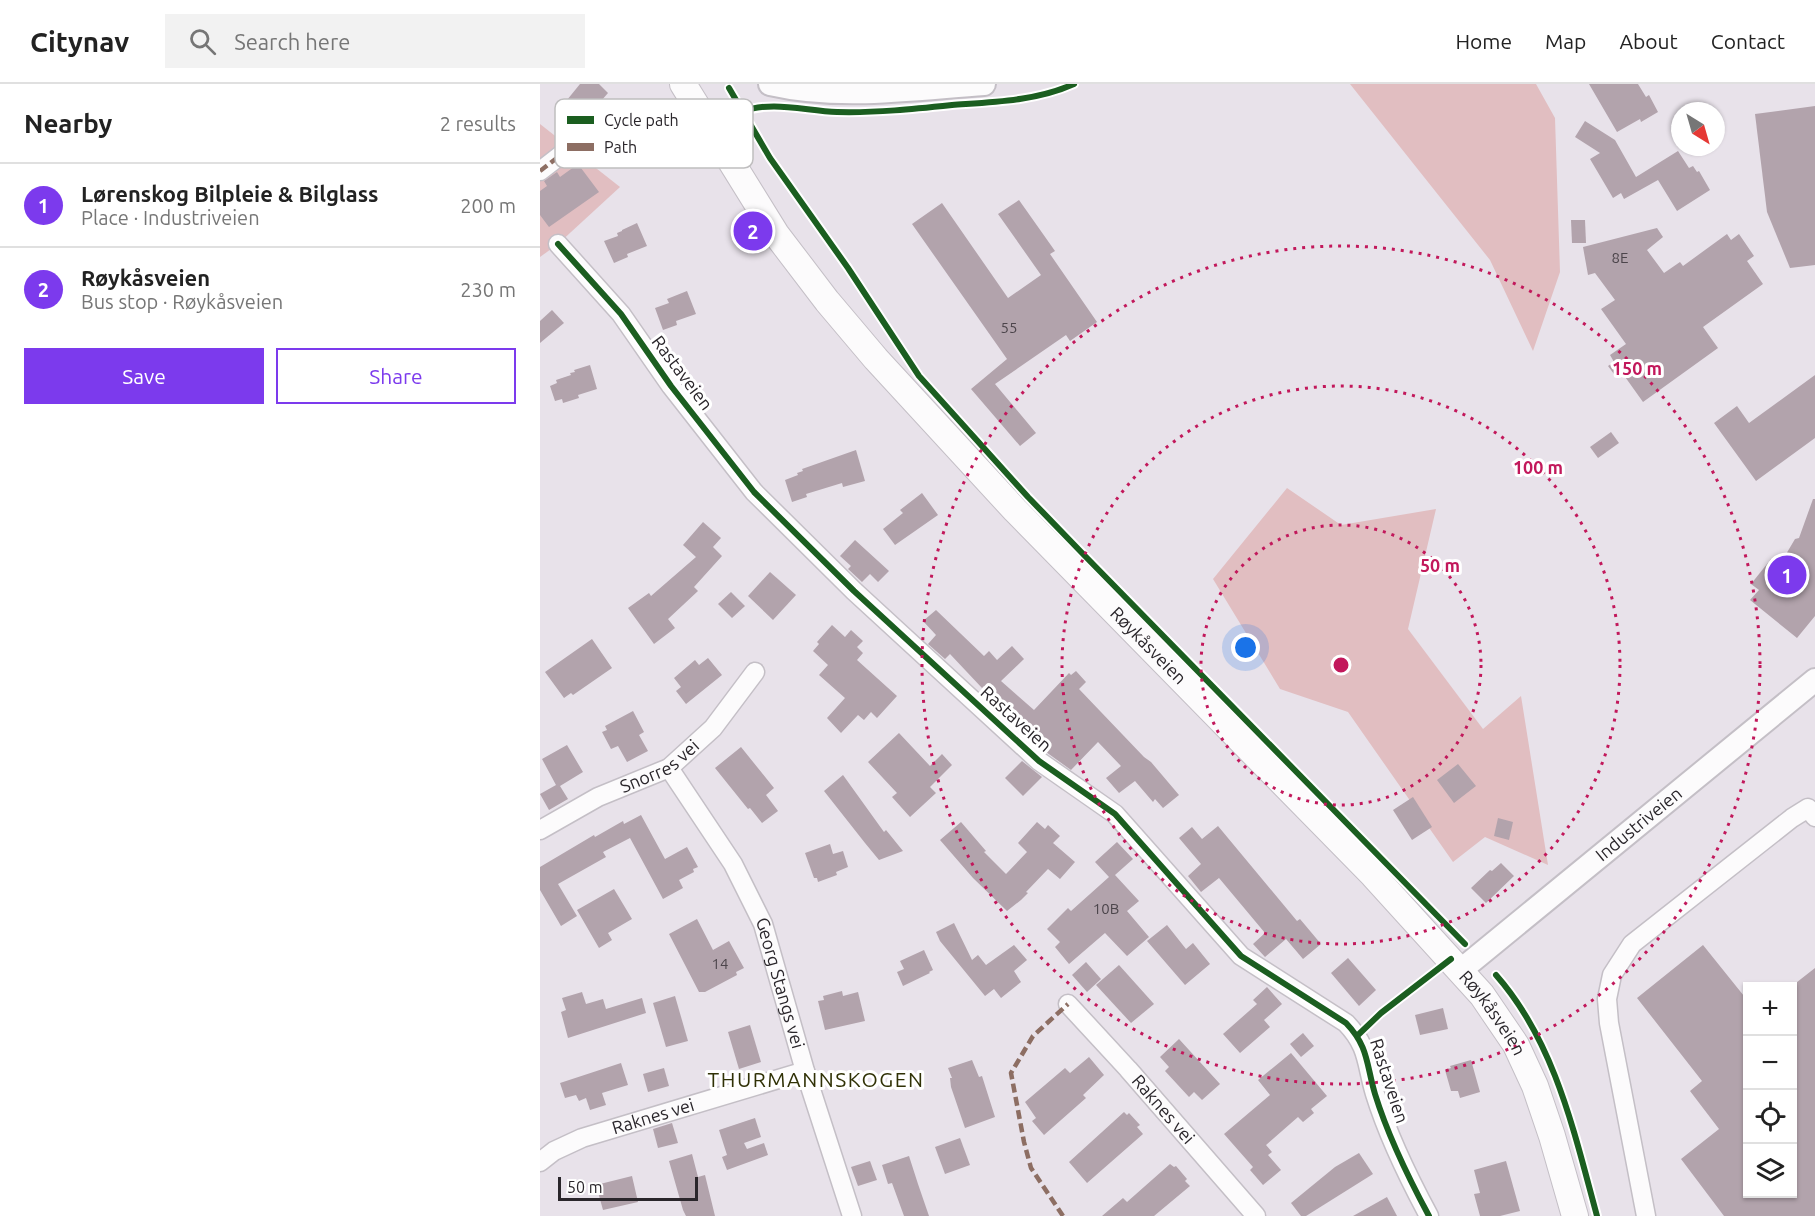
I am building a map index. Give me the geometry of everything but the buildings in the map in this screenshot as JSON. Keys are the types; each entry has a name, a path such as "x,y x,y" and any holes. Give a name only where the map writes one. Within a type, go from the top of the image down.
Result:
{"main road":[{"name":"Røykåsveien","path":"689,86 697,99"},
{"name":"Røykåsveien","path":"737,168 776,234 833,309 876,359 1031,527 1372,875 1461,970 1498,1016 1525,1065 1547,1120 1575,1216"}],"street":[{"path":"770,84 798,90 840,93 984,84"},
{"path":"540,171 555,159"},
{"name":"Rastaveien","path":"558,244 621,314 670,386 754,492 821,558 1038,761 1115,814 1241,956 1346,1023 1358,1035 1366,1055 1375,1094 1401,1160 1429,1216"},
{"name":"Snorres vei","path":"540,830 625,784 669,768 713,728 755,672"},
{"name":"Industriveien","path":"1461,970 1815,680"},
{"name":"Georg Stangs vei","path":"669,768 733,864 763,924 852,1216"},
{"path":"1646,1216 1609,1023 1607,999 1612,975 1632,944 1792,818 1808,808 1815,817"},
{"name":"Raknes vei","path":"1068,1004 1256,1216"},
{"name":"Raknes vei","path":"540,1162 554,1151 582,1138 806,1071"}],"shaded area":[{"path":"1350,84 1536,84 1555,118 1560,272 1533,351 1490,260"},
{"path":"540,124 555,136 555,168 596,168 620,187 558,244 540,257"},
{"path":"1287,488 1341,525 1436,509 1408,629 1483,729 1521,696 1548,865 1485,837 1453,862 1348,712 1280,689 1213,579"}],"marked path":[{"path":"540,171 555,159"},
{"path":"1063,1216 1031,1168 1011,1073 1033,1036 1068,1004"}],"cycle path":[{"path":"753,109 777,106 837,112 909,109 1015,100 1060,90 1074,84"},
{"path":"729,88 735,99"},
{"path":"753,129 770,158 848,268 919,376 1028,497 1465,944"},
{"path":"558,244 621,314 671,386 754,492 854,591 1039,761 1115,814 1241,956 1346,1023 1363,1048 1386,1125 1429,1216"},
{"path":"1358,1035 1381,1013 1451,959"},
{"path":"1496,975 1516,1001 1548,1059 1580,1152 1597,1216"}],"place":[{"name":"Røykåsveien","path":"753,231"},
{"name":"Lørenskog Bilpleie & Bilglass","path":"1787,575"}],"district":[{"name":"THURMANNSKOGEN","path":"816,1080"}]}
